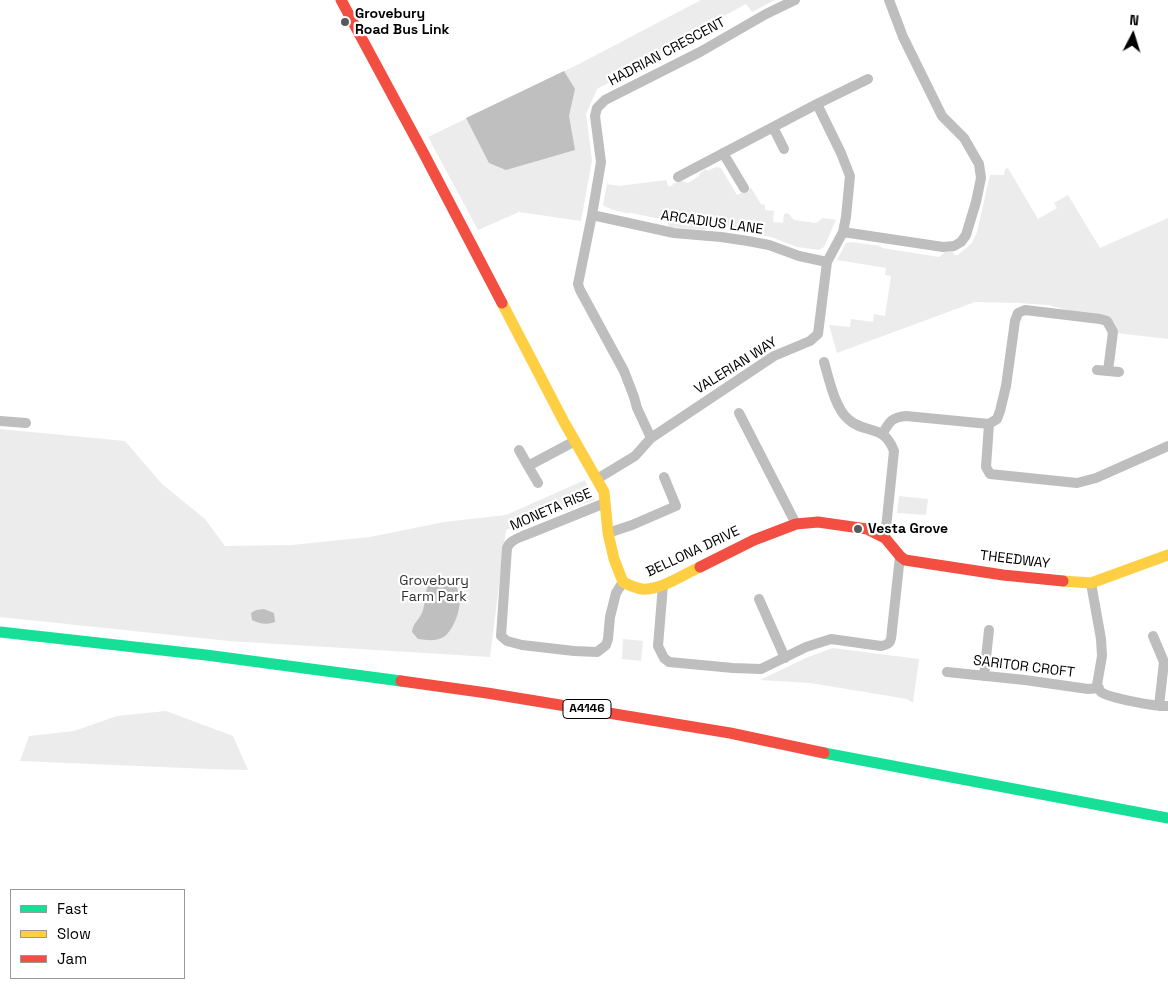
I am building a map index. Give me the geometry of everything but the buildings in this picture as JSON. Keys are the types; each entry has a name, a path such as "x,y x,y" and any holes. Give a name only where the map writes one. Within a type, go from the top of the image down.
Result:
{"main road":[{"path":"341,0 424,152 564,422 604,492 608,533 614,558 623,582"},
{"name":"BELLONA DRIVE","path":"623,582 638,589 649,589 663,585 754,540 796,524 818,522 867,529 885,538"},
{"path":"885,538 900,556"},
{"name":"THEEDWAY","path":"900,556 905,560 1003,575 1091,583 1168,555"},
{"name":"A4146","path":"0,632 206,655 496,695 730,733 866,761 1168,818"}],"street":[{"name":"HADRIAN CRESCENT","path":"651,438 637,408 624,371 578,284 601,162 595,116 597,108 605,100 700,52 766,14 795,0"},
{"path":"843,232 943,247 954,246 966,236 981,178 979,164 964,138 942,116 903,36 889,0"},
{"path":"678,177 868,79"},
{"name":"VALERIAN WAY","path":"597,480 635,456 651,438 774,356 810,341 818,334 827,262 843,232 850,176 817,104"},
{"path":"773,127 784,149"},
{"path":"723,153 744,188"},
{"name":"ARCADIUS LANE","path":"592,215 674,233 721,237 769,245 799,256 827,262"},
{"path":"883,433 889,423 898,417 906,416 989,424 997,419 1006,386 1014,321 1018,313 1025,310 1107,321 1113,332 1114,371 1096,370"},
{"path":"824,362 842,413 850,421 883,433 891,442 894,451 885,538"},
{"path":"739,413 796,524"},
{"path":"0,421 26,423"},
{"path":"989,424 986,467 990,474 1013,477 1077,483 1096,478 1168,446"},
{"path":"528,466 575,441"},
{"path":"519,450 538,483"},
{"path":"608,533 676,506 664,477"},
{"name":"MONETA RISE","path":"605,503 523,536 509,544 507,548 500,636 506,641 522,646 574,652 597,652 606,645 616,593 623,582"},
{"path":"663,585 658,646 664,658 669,662 695,665 761,669 806,648 831,639 881,646 888,645 891,641 900,556"},
{"path":"1091,583 1101,639 1102,656 1097,685 1101,692 1111,696 1163,706 1164,662 1153,636"},
{"path":"759,599 785,658"},
{"path":"984,676 989,630"},
{"name":"SARITOR CROFT","path":"947,672 1088,689 1098,688"}],"green space":[{"path":"701,0 775,0 752,12 746,4 639,62 643,71 636,74 629,72 597,89 586,114 592,160 581,221 519,212 478,230 428,137 579,64"},
{"path":"716,167 721,168 737,195 751,188 761,204 765,205 765,210 774,211 773,222 783,223 784,214 788,213 794,220 816,223 823,218 836,220 824,247 819,250 797,247 771,237 747,233 745,230 711,225 704,230 670,227 665,220 621,212 603,205 607,184 619,186 666,180 669,187 680,180 688,183 706,169 707,171"},
{"path":"1008,168 1038,219 1057,208 1054,203 1068,195 1100,248 1168,218 1168,339 1117,333 1115,327 1075,312 1048,305 975,302 837,353 829,325 850,327 851,319 873,322 874,314 885,316 891,276 885,275 886,268 837,260 846,243 852,242 880,246 882,248 939,257 945,252 953,251 954,255 958,255 972,243 977,232 990,175 1004,175 1005,169"},
{"name":"Grovebury Farm Park","path":"0,429 125,441 162,484 205,519 225,546 292,545 370,537 444,522 506,515 585,480 595,500 506,530 490,657 229,641 0,617"},
{"path":"899,496 928,499 926,515 897,513"},
{"path":"623,639 643,641 641,661 622,659"},
{"path":"833,648 919,659 913,703 907,699 810,683 760,680 808,657"},
{"path":"166,711 233,736 248,770 20,761 29,736 74,731 117,716"}],"shaded area":[{"path":"564,71 575,89 569,116 575,150 506,170 489,163 466,118"},
{"path":"438,578 446,579 457,588 460,602 459,610 453,625 445,636 432,640 418,639 412,632 423,610 428,585 430,581"},
{"path":"264,609 274,613 275,622 263,624 252,620 251,613"}],"traffic: fast":[{"path":"0,632 206,655 401,681"},
{"path":"824,753 1168,818"}],"traffic: slow":[{"path":"502,303 564,422 604,492 608,533 614,559 623,582 637,588 649,589 664,585 700,567"},
{"path":"1063,581 1091,583 1168,555"}],"traffic: jam":[{"path":"341,0 502,303"},
{"path":"700,567 754,540 796,524 818,522 867,529 885,538 905,560 1003,575 1063,581"},
{"path":"401,681 487,693 730,733 824,753"}],"place":[{"name":"Grovebury Road Bus Link","path":"345,22"},
{"name":"Vesta Grove","path":"858,529"}]}
